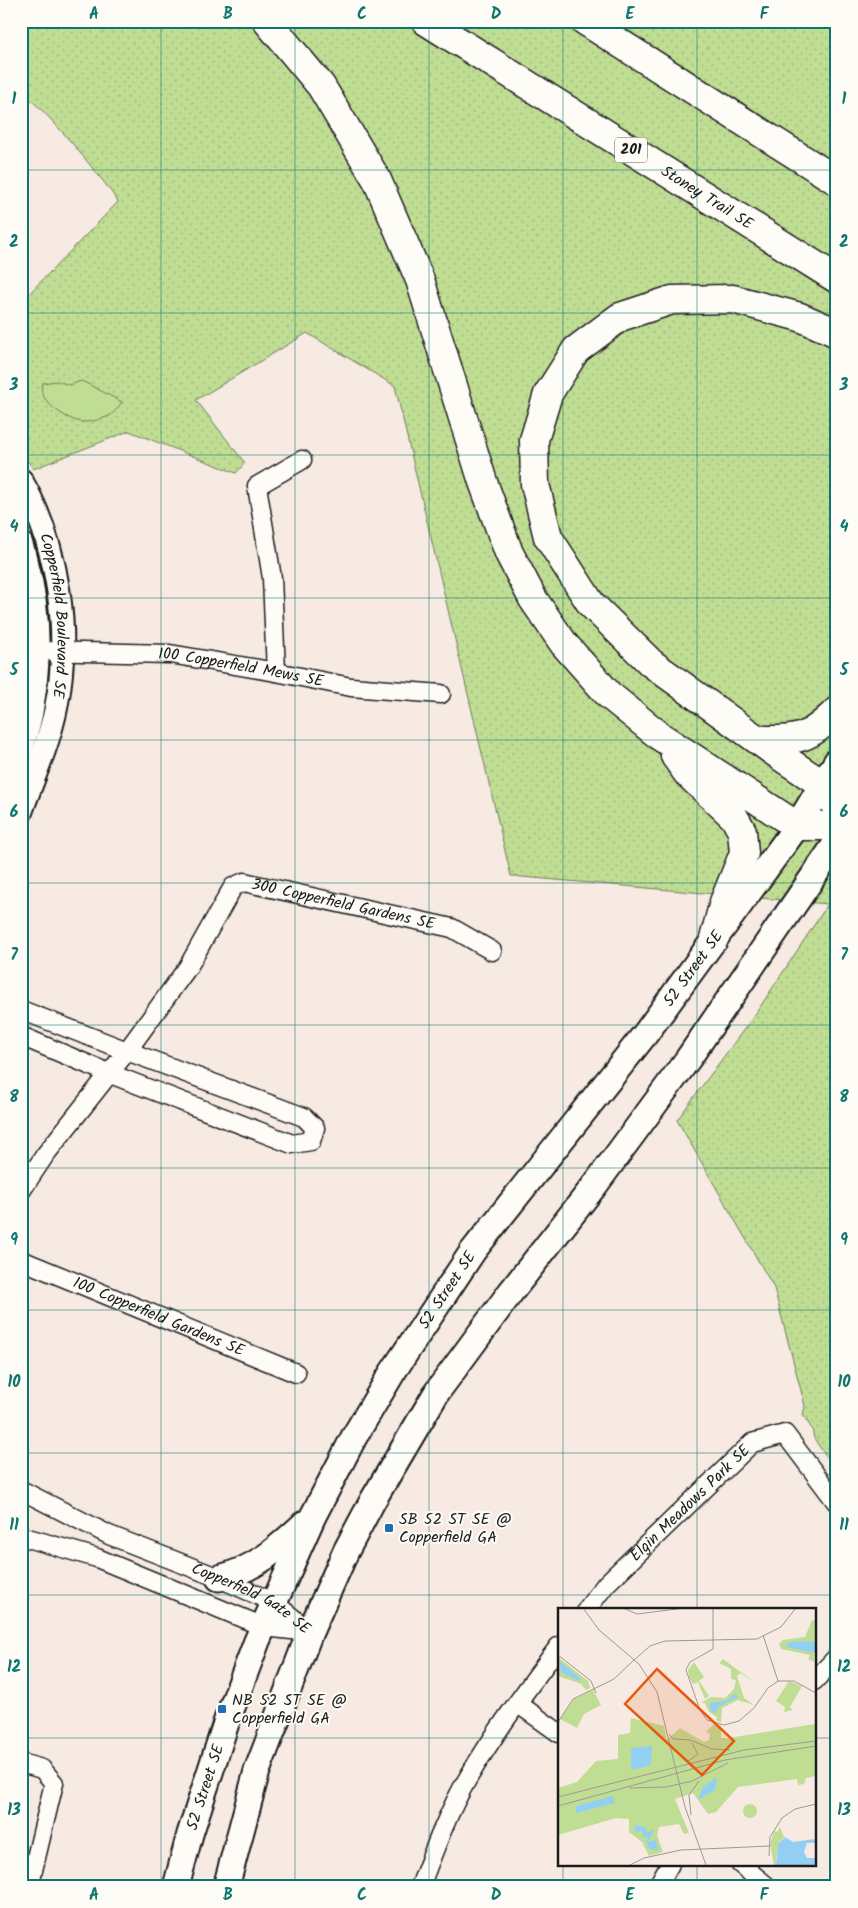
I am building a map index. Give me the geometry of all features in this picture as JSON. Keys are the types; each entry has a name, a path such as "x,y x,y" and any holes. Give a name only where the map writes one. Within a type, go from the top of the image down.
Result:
{"highway":[{"path":"267,21 321,86 377,180 420,280 483,482 509,553 533,599 564,644 609,695 661,737 797,826 837,826"},
{"name":"Stoney Trail SE","path":"426,21 837,279"},
{"path":"586,21 837,181"},
{"path":"837,333 800,317 733,299 672,300 620,317 576,350 548,394 534,440 535,484 548,537 592,604 651,663 822,784 837,808"},
{"path":"759,740 786,741 803,738 818,729 837,711"},
{"path":"661,737 688,774 734,817 742,831 744,853 724,902 714,939"}],"main road":[{"name":"52 Street SE","path":"176,1887 190,1834 226,1723 273,1602 313,1516 354,1437 392,1373 473,1250 646,1033 797,826 837,761"},
{"path":"226,1887 257,1771 310,1632 346,1551 373,1500 437,1392 510,1292 595,1185 688,1059 837,842"},
{"path":"219,1578 254,1566 271,1555 313,1516"}],"street":[{"path":"276,672 272,578 256,486 302,460"},
{"name":"Copperfield Boulevard SE","path":"21,480 49,546 60,604 63,651 56,708 21,812"},
{"name":"Copperfield Boulevard SE","path":"21,543 29,567 37,609 38,652 32,710 21,750"},
{"name":"100 Copperfield Mews SE","path":"38,652 170,654 351,687 441,694"},
{"name":"300 Copperfield Gardens SE","path":"108,1073 188,967 233,887 244,882 452,928 492,951"},
{"path":"21,1010 304,1117 315,1128 311,1141 292,1144 108,1073 21,1036"},
{"path":"21,1191 108,1073"},
{"name":"100 Copperfield Gardens SE","path":"21,1260 296,1373"},
{"name":"Elgin Meadows Park SE","path":"588,1608 606,1584 752,1443 785,1434 837,1503"},
{"name":"Copperfield Gate SE","path":"21,1490 108,1534 219,1578 273,1602 310,1632"},
{"name":"Copperfield Gate SE","path":"21,1536 97,1558 264,1627 310,1632"},
{"path":"420,1887 438,1840 467,1779 517,1703 558,1647"},
{"path":"816,1679 837,1658"},
{"path":"517,1703 558,1732"},
{"path":"21,1763 42,1768 54,1783 29,1887"},
{"path":"656,1887 669,1866"},
{"path":"742,1866 768,1887"}],"green space":[{"path":"21,21 837,21 837,1471 814,1438 812,1429 803,1415 805,1406 774,1288 677,1120 756,1013 828,904 511,876 395,386 307,333 196,400 245,463 236,473 129,431 33,469 21,450 21,302 118,202 66,136 21,91"},
{"path":"56,381 70,385 81,381 122,402 113,413 106,417 98,420 76,421 54,408 43,396 43,383"}],"place":[{"name":"SB 52 ST SE @ Copperfield GA","path":"389,1528"},
{"name":"NB 52 ST SE @ Copperfield GA","path":"222,1709"}]}
